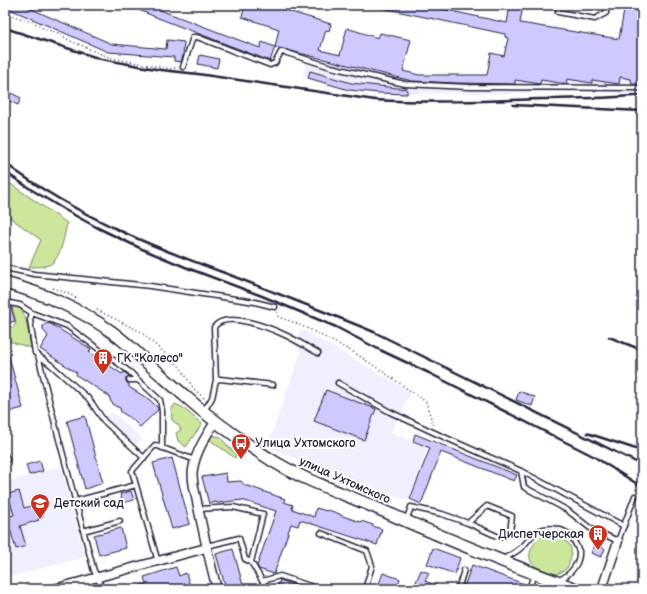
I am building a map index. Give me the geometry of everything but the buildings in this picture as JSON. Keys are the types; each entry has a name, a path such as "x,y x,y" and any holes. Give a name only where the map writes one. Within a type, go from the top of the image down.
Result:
{"street":[{"name":"улица Ухтомского","path":"5,283 52,298 101,325 206,407 215,422 290,470 406,522 534,574 576,589"},
{"path":"215,422 203,439 192,470 198,509 217,589"},
{"path":"602,589 618,541"},
{"path":"54,589 158,562 206,547"}],"lane":[{"path":"559,5 558,12 595,19 606,13 607,5"},
{"path":"183,67 192,37 197,37 270,65 275,63 281,52 331,67 405,84 469,87 642,88"},
{"path":"5,268 34,274 150,286 248,301 274,307"},
{"path":"5,302 20,305 32,313 67,326 130,372 160,400 162,412 162,448"},
{"path":"32,313 30,320 35,353 51,365 88,398 104,421 144,458"},
{"path":"206,407 212,398 216,380 214,327 217,323 238,320 261,325 286,335 318,353"},
{"path":"38,355 94,571 101,589"},
{"path":"216,380 220,379 273,385"},
{"path":"128,380 138,380"},
{"path":"338,382 390,412 521,471 624,526"},
{"path":"158,562 132,471 155,445 195,460"},
{"path":"5,455 7,460 5,461"},
{"path":"521,471 524,487 567,510 590,528 618,541 635,496"},
{"path":"76,501 136,485"},
{"path":"406,522 411,508 442,514 468,523 499,537 510,532 512,516 487,506 468,523"},
{"path":"198,509 232,507 263,514 251,562"},
{"path":"84,531 120,521"},
{"path":"499,560 512,555 524,545 532,535 543,529 553,528 566,532 574,539 579,551 577,561 566,577 555,582"},
{"path":"321,533 367,551 372,566 365,589"},
{"path":"206,547 239,538 245,559 251,562 267,589"},
{"path":"458,589 464,570"},
{"path":"529,589 534,574"},
{"path":"262,581 280,576 319,589"}],"path":[{"path":"5,13 37,24 45,29 58,32 70,41 111,58 170,69 180,69 183,67"},
{"path":"52,288 67,293 80,300"},
{"path":"274,307 278,317 311,330 355,353 426,402 435,433"},
{"path":"94,308 141,332 180,367 206,407"},
{"path":"307,467 322,474"},
{"path":"635,496 642,475"}],"shaded area":[{"path":"277,39 419,75 515,76 642,61 642,93 575,91 501,94 399,94 349,90 308,78 303,75 306,63 275,54"},
{"path":"301,329 411,392 391,432 427,449 408,501 267,447 301,352 294,345"},
{"path":"112,412 142,439 136,445 106,417"},
{"name":"Детский сад","path":"61,467 85,557 5,578 5,482"}],"green space":[{"path":"5,180 67,223 60,251 51,264 29,267 41,240 5,214"},
{"path":"5,304 21,309 26,319 31,348 5,340 5,329 14,326 16,323 12,307 5,307"},
{"path":"175,404 182,407 202,424 186,447 178,441 176,433 181,430 172,420 171,410"},
{"path":"213,435 220,437 236,455 235,458 207,438"},
{"path":"550,535 568,543 571,548 571,559 567,568 556,574 535,566 530,559 530,551 535,543 542,536"}],"railway":[{"path":"5,28 101,59 161,70 375,100 479,101 605,98 642,95"},
{"path":"513,105 642,111"},
{"path":"5,163 64,201 125,233 164,250 374,332 642,465"},
{"path":"5,172 65,210 98,228 142,249 190,269 262,296 336,327 593,456 642,487"},
{"path":"609,337 642,350"},
{"path":"587,433 642,451"}],"place":[{"name":"ГК \"Колесо\"","path":"103,375"},
{"name":"Улица Ухтомского","path":"241,460"},
{"name":"Детский сад","path":"40,520"},
{"name":"Диспетчерская","path":"598,551"}]}
